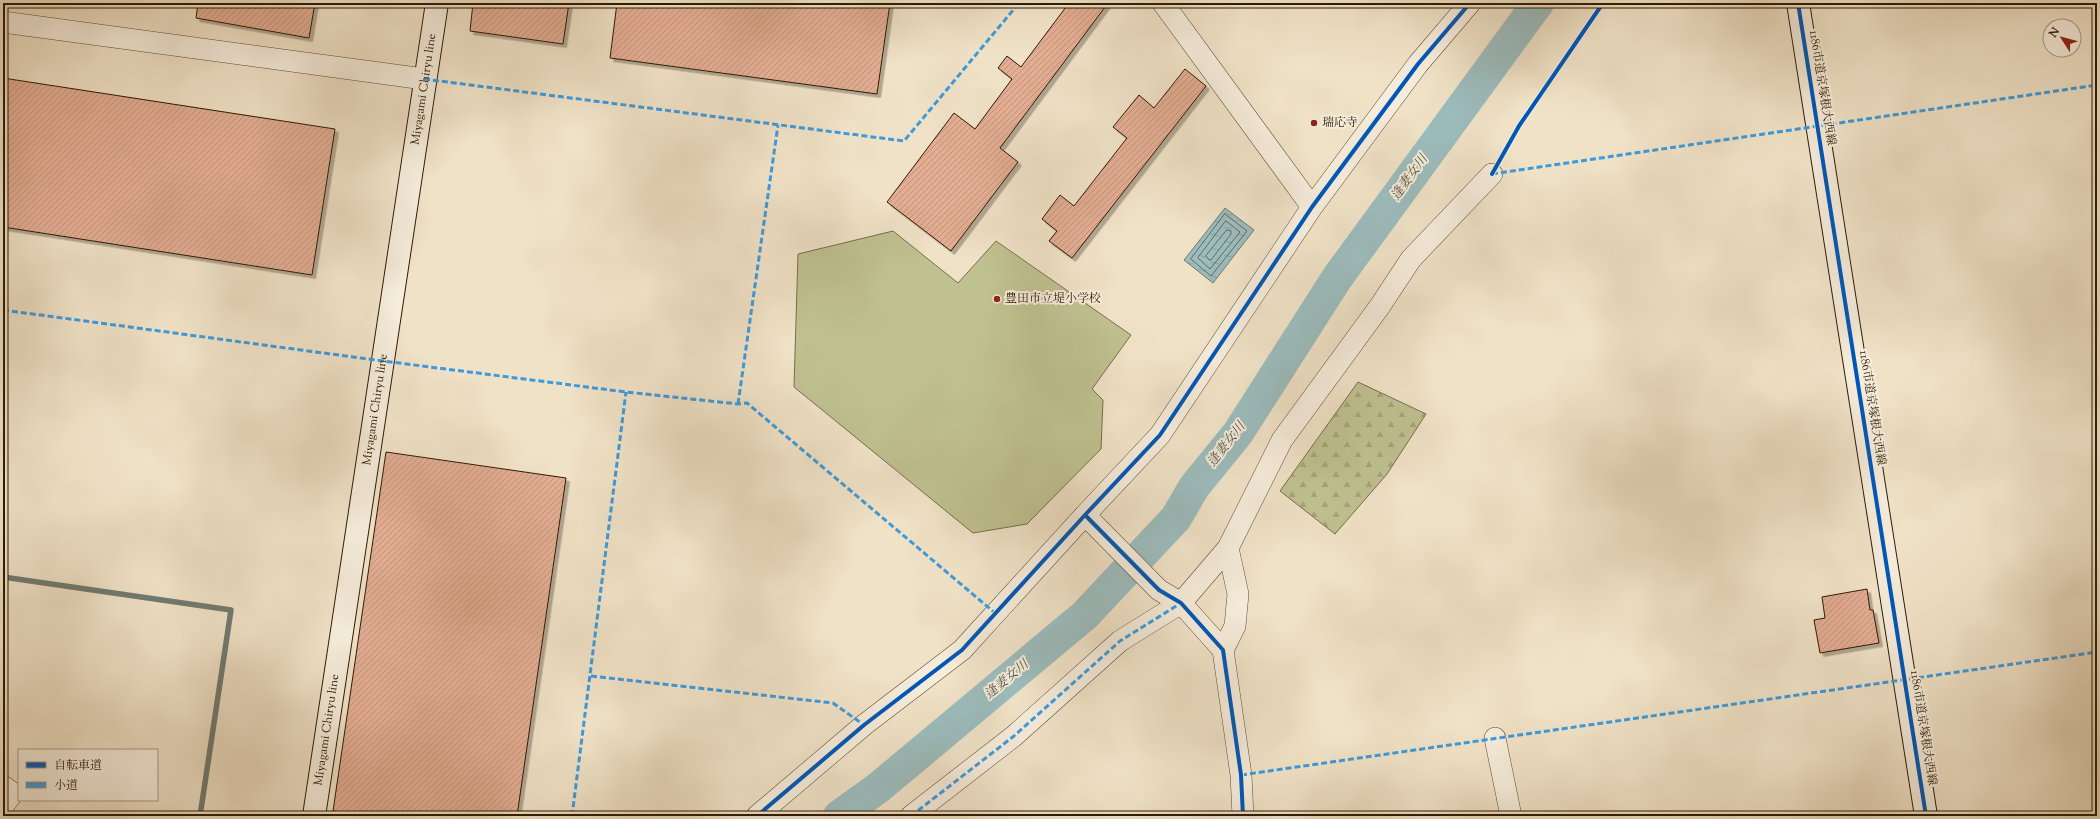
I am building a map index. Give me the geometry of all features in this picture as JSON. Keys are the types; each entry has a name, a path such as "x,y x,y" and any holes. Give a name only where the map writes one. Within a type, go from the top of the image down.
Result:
{"main road":[{"name":"Miyagami Chiryu line","path":"314,816 424,79 437,3"},
{"name":"1186市道京塚根大西線","path":"1798,3 1926,816"}],"street":[{"path":"1163,3 1312,207"},
{"path":"757,816 864,725 962,650 1090,521 1160,435 1312,207 1418,64 1470,3"},
{"path":"3,22 424,79"},
{"path":"911,816 1014,736 1120,641 1181,603 1228,548 1282,440 1376,312 1411,259 1492,174"},
{"path":"1090,521 1159,590 1181,603 1222,650 1240,775 1243,816"},
{"path":"1222,650 1235,626 1238,594 1228,548"},
{"path":"1495,738 1511,816"},
{"path":"3,786 13,793 3,806"}],"path":[{"path":"1492,174 1519,126 1603,3"}],"green space":[{"path":"893,231 958,283 996,241 1131,335 1092,389 1103,400 1101,449 1027,524 973,533 794,387 798,254"},
{"path":"1358,382 1426,414 1387,474 1335,534 1280,491"}],"water":[{"path":"1225,208 1254,230 1213,283 1184,260"}],"building":[{"path":"198,3 315,3 309,38 196,18"},
{"path":"473,3 569,3 563,44 470,31"},
{"path":"617,3 890,3 877,94 610,58"},
{"path":"1069,3 1108,3 1000,148 1018,162 951,251 887,202 954,113 975,129 1012,79 998,68 1007,56 1021,67"},
{"path":"1185,69 1206,86 1072,258 1049,241 1057,231 1042,219 1060,195 1074,206 1127,138 1113,127 1139,95 1154,108"},
{"path":"3,78 335,129 312,275 3,227"},
{"path":"386,452 566,478 517,816 371,816 333,811"},
{"path":"1867,589 1870,610 1873,610 1879,643 1820,653 1814,620 1825,618 1822,597"}],"waterway":[{"name":"逢妻女川","path":"839,816 878,788 1085,615 1176,518 1194,487 1238,433 1337,278 1538,3"},
{"path":"3,577 231,610 200,816"}],"marked path":[{"path":"424,79 904,141 1019,3"},
{"path":"1492,174 2097,85"},
{"path":"738,404 778,125"},
{"path":"3,310 626,392 738,404 747,403 995,613"},
{"path":"572,816 626,392"},
{"path":"911,816 1014,736 1120,641 1181,603"},
{"path":"1241,775 2097,652"},
{"path":"591,676 833,703 864,725"}],"cycle path":[{"path":"1243,816 1241,775 1223,650 1181,603 1159,590 1085,515 1160,435 1312,207 1418,64 1470,3"},
{"path":"1492,174 1519,126 1603,3"},
{"path":"1798,3 1926,816"},
{"path":"757,816 864,725 962,650 1085,515"}],"place":[{"name":"瑞応寺","path":"1314,123"},
{"name":"豊田市立堤小学校","path":"997,299"}]}
